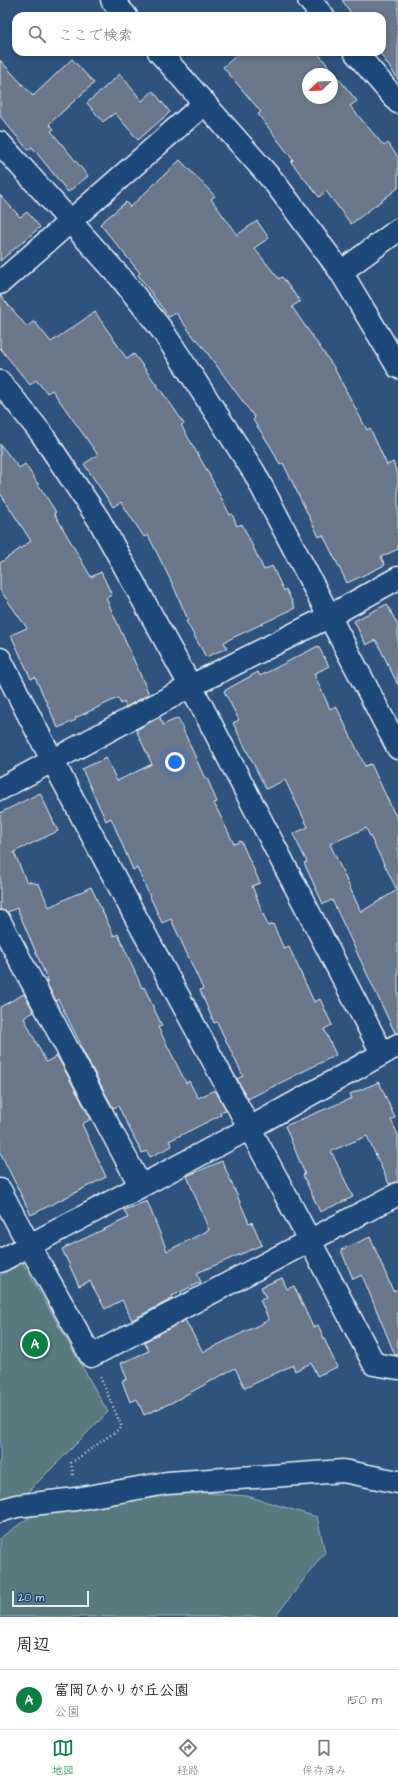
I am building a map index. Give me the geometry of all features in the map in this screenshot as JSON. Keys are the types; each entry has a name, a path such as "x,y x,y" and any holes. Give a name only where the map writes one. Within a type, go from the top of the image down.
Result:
{"street":[{"path":"112,0 122,12"},
{"path":"309,0 320,12"},
{"path":"163,56 274,183 341,272 398,367"},
{"path":"358,56 398,102"},
{"path":"0,283 204,102"},
{"path":"0,143 69,222 121,278 143,305 192,375 254,472 398,748"},
{"path":"341,272 398,230"},
{"path":"0,382 41,433 99,520 390,1049 250,1128 0,1261"},
{"path":"0,789 191,686 330,616 398,578"},
{"path":"0,659 52,762 311,1240 374,1364 398,1368"},
{"path":"0,922 140,1186"},
{"path":"0,1190 29,1245 92,1356 398,1194"},
{"path":"0,1511 16,1506 76,1499 167,1483 343,1471 398,1482"}],"path":[{"path":"76,1499 71,1463 122,1427 92,1356"}],"green space":[{"path":"23,1263 108,1412 26,1494 0,1502 0,1275"},
{"path":"172,1490 247,1496 317,1517 325,1552 275,1617 0,1617 0,1538 62,1494"}],"building":[{"path":"342,0 398,0 398,79 382,56 386,56 386,12 350,12"},
{"path":"236,56 320,56 330,68 302,68 302,104 338,104 338,78 357,101 350,106 384,146 388,143 398,157 398,188 351,224 326,191 319,197 291,162 293,160 258,114 261,112 223,67"},
{"path":"72,59 94,83 49,124 54,129 51,131 88,176 68,192 32,147 28,150 0,116 0,60 33,96"},
{"path":"120,74 142,101 153,91 170,112 138,140 115,113 103,122 87,103"},
{"path":"180,160 215,196 211,199 237,235 257,221 269,238 254,248 279,279 282,277 300,301 292,307 333,366 367,430 370,428 387,465 393,462 398,475 398,549 381,557 385,565 347,583 323,535 319,537 283,463 280,465 271,447 253,420 255,418 176,313 169,317 138,275 140,273 100,224 126,202 130,207"},
{"path":"0,195 20,217 27,212 40,227 0,261"},
{"path":"0,295 27,327 34,321 51,342 95,312 127,359 134,354 173,407 184,424 181,425 230,515 232,514 237,526 242,524 264,570 272,566 284,591 286,589 295,608 224,642 227,648 206,657 186,621 188,620 173,585 148,535 144,537 121,502 113,507 84,464 98,455 52,390 47,393 36,380 30,385 0,348"},
{"path":"0,444 19,468 25,464 56,512 54,513 91,577 101,572 112,595 106,598 149,694 126,707 124,702 121,704 118,698 75,718 76,720 58,728 35,677 31,679 11,635 27,628 0,590 0,563 31,541 0,493"},
{"path":"387,604 398,626 398,685 376,640 366,645 354,621"},
{"path":"318,646 329,666 314,674 330,709 336,706 365,766 371,764 398,821 398,1033 395,1033 332,900 323,904 304,863 307,862 293,834 308,827 285,780 266,789 233,723 239,720 224,691 258,672 260,676","holes":["366,828 397,890 361,912 330,844"]},
{"path":"160,717 163,725 178,718 205,779 207,778 217,802 214,803 234,844 241,841 260,883 252,886 268,926 273,924 284,949 289,947 314,1002 320,999 332,1025 324,1029 336,1055 248,1099 237,1079 243,1076 217,1022 214,1023 200,990 203,989 171,919 162,923 137,868 133,870 111,818 106,821 82,769 106,758 117,781 152,764 136,730"},
{"path":"40,793 58,831 14,852 26,881 39,884 49,907 91,887 114,936 118,934 142,988 144,987 162,1026 158,1027 186,1083 189,1081 198,1098 215,1090 226,1110 220,1112 221,1115 169,1141 172,1146 150,1157 147,1151 142,1153 118,1106 113,1108 58,999 56,1001 46,982 48,981 17,908 8,912 0,910 0,813"},
{"path":"24,994 34,1012 24,1018 46,1062 57,1056 91,1119 82,1124 106,1177 31,1215 0,1152 0,1007"},
{"path":"379,1082 395,1118 391,1120 398,1135 398,1182 389,1184 367,1136 331,1151 353,1197 320,1212 303,1175 305,1174 285,1126 352,1098 350,1094"},
{"path":"222,1161 249,1223 252,1222 262,1245 197,1273 201,1282 172,1296 173,1298 132,1320 122,1300 105,1309 90,1281 79,1286 62,1249 128,1218 124,1210 147,1201 167,1251 209,1230 187,1176"},
{"path":"370,1237 393,1291 398,1289 398,1355 395,1355 362,1275 353,1279 341,1250"},
{"path":"282,1278 287,1289 294,1286 313,1327 318,1325 337,1367 317,1376 311,1363 295,1371 293,1365 245,1388 235,1368 171,1403 144,1415 137,1399 130,1402 122,1381 127,1379 121,1363 149,1351 144,1342 185,1320 203,1352 269,1320 260,1300 266,1298 261,1287"}],"place":[{"name":"富岡ひかりが丘公園","path":"35,1344"}]}
